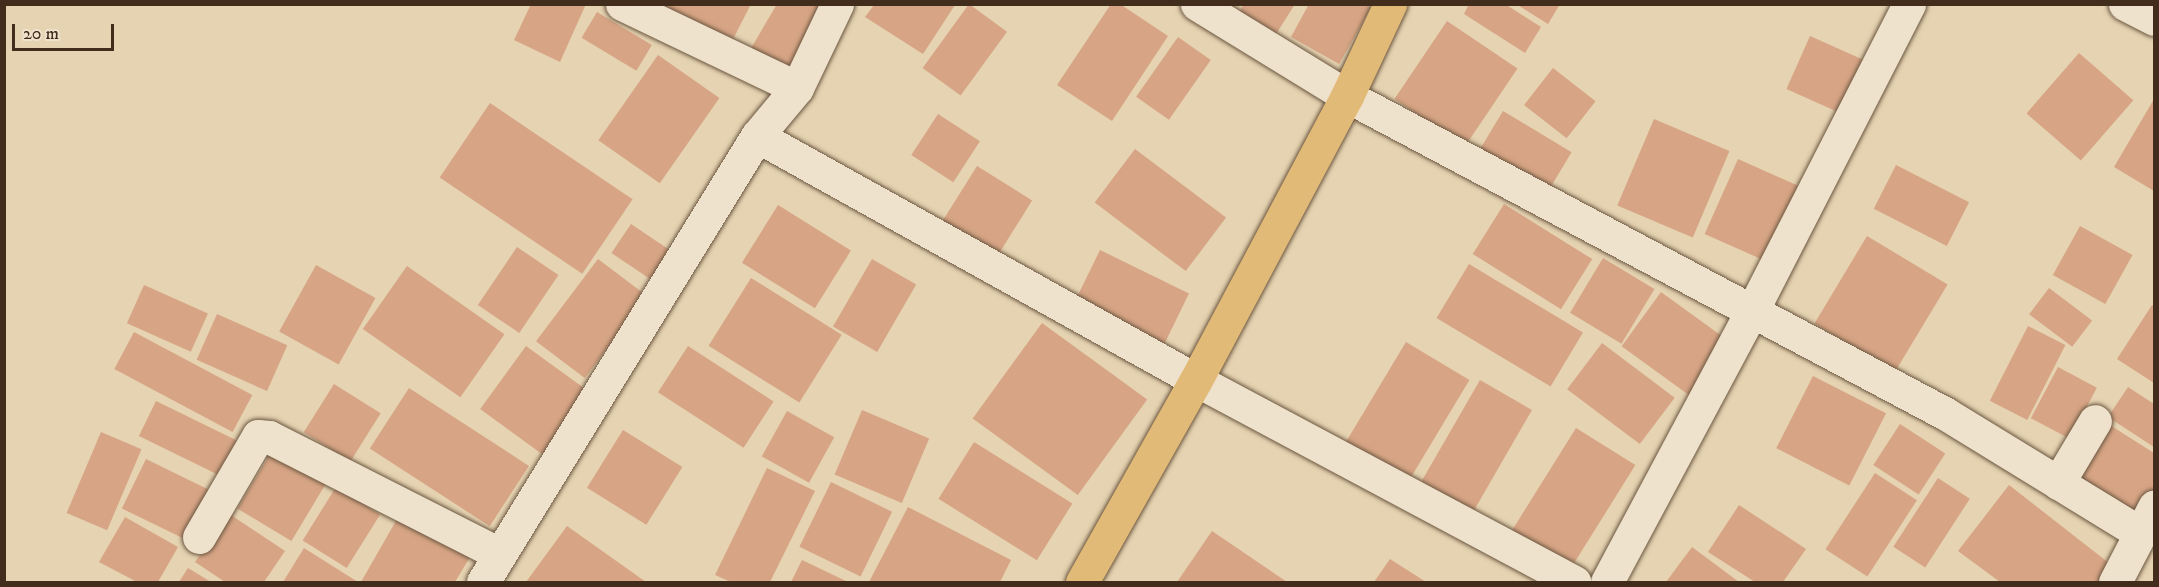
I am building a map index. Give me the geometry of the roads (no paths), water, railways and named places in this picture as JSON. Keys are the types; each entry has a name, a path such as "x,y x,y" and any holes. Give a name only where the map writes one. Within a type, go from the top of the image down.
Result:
{"highway":[{"path":"1082,582 1196,380 1347,96 1390,4"}],"street":[{"path":"622,4 797,88"},
{"path":"483,582 757,135 797,88 837,4"},
{"path":"1197,4 1347,96 1946,414 2058,483 2147,520 2115,582"},
{"path":"1607,582 1752,311 1910,4"},
{"path":"2126,4 2154,19"},
{"path":"757,135 1196,380 1574,582"},
{"path":"2058,483 2095,421"},
{"path":"199,537 258,436 269,437 500,554"}]}
